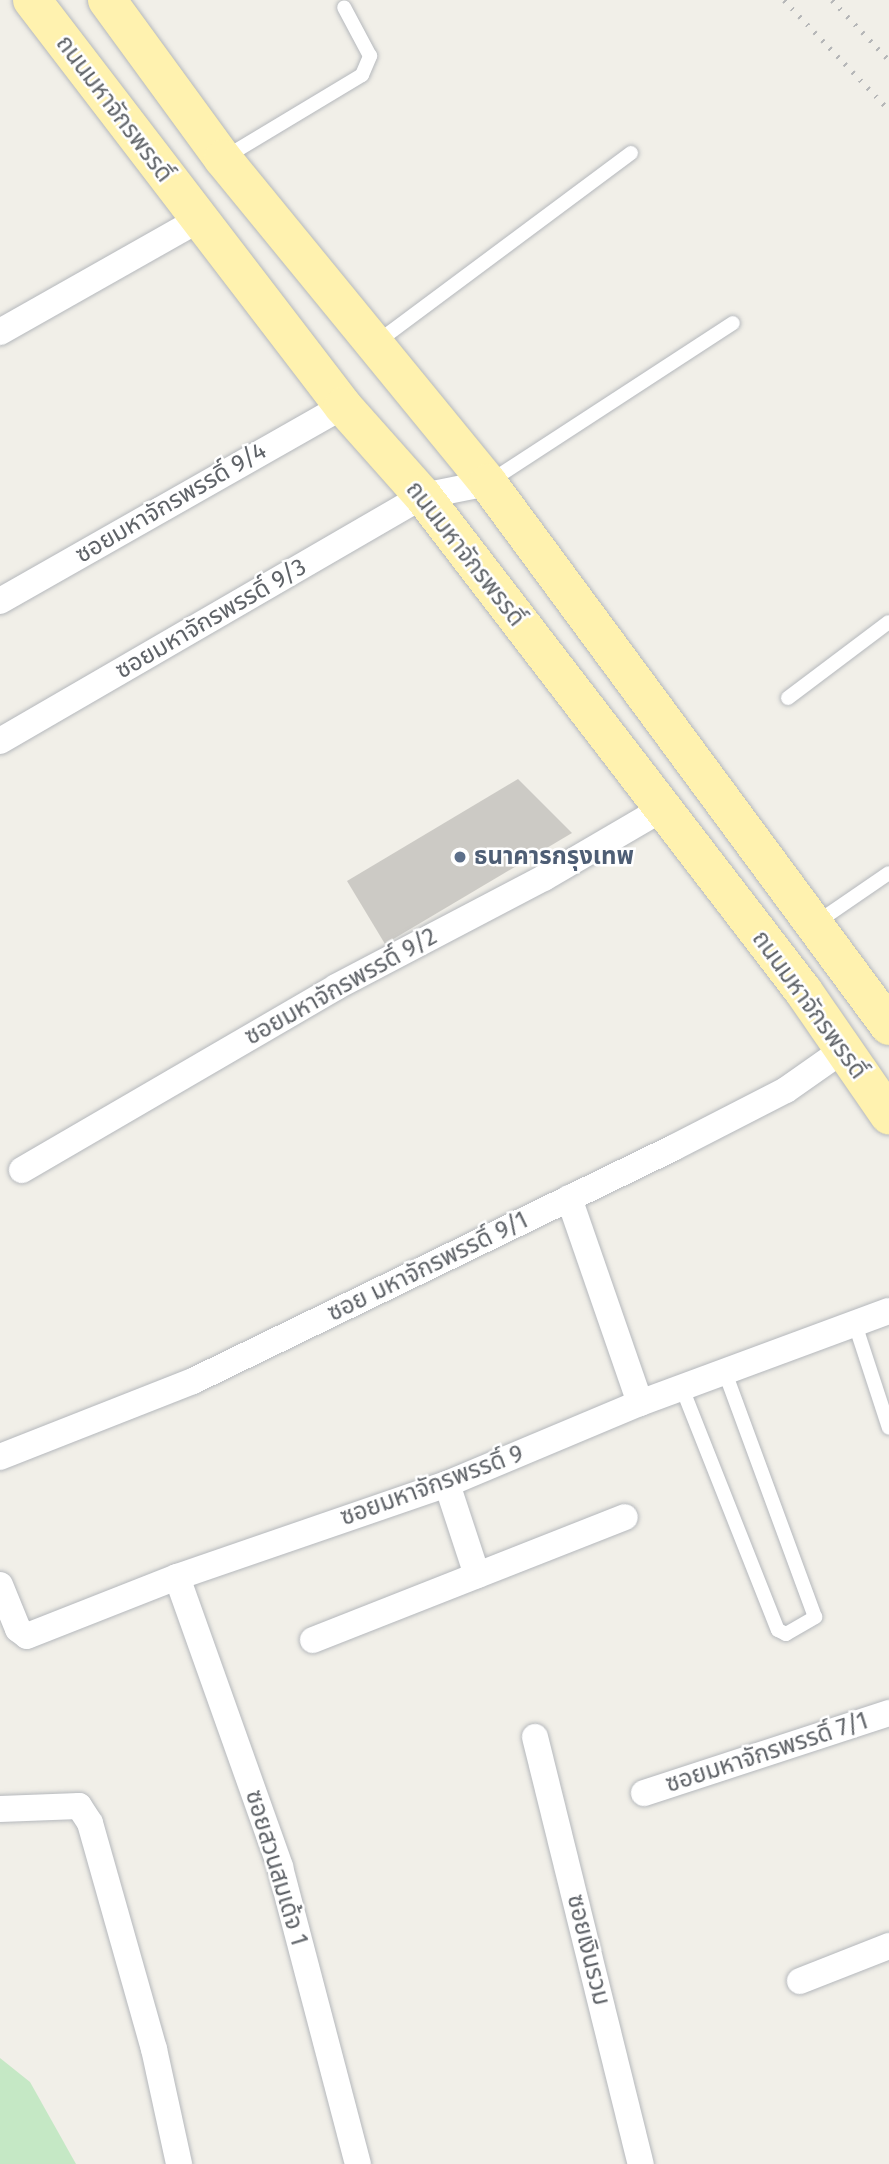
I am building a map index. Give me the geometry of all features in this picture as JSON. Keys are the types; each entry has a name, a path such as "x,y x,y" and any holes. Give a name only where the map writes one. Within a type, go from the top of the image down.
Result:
{"main road":[{"name":"ถนนมหาจักรพรรดิ์","path":"32,0 343,406 423,496 662,809 889,1115"},
{"path":"107,0 223,159 488,483 816,923 889,1026"}],"street":[{"path":"0,332 198,220"},
{"name":"ซอยมหาจักรพรรดิ์ 9/4","path":"0,601 343,406"},
{"name":"ซอยมหาจักรพรรดิ์ 9/3","path":"0,741 423,496 488,483"},
{"name":"ซอยมหาจักรพรรดิ์ 9/2","path":"22,1170 336,987 544,878 662,809"},
{"name":"ซอย มหาจักรพรรดิ์ 9/1","path":"0,1457 193,1381 786,1090 843,1050"},
{"path":"569,1198 640,1403"},
{"name":"ซอยมหาจักรพรรดิ์ 9","path":"0,1585 18,1629 27,1636 177,1577 447,1484 640,1403 889,1311"},
{"path":"447,1484 477,1575"},
{"path":"313,1640 625,1517"},
{"name":"ซอยสวนสมเด้จ 1","path":"177,1577 281,1867 358,2164"},
{"name":"ซอยมหาจักรพรรดิ์ 7/1","path":"645,1793 889,1713"},
{"name":"ซอยเงินรวม","path":"535,1737 641,2164"},
{"path":"0,1809 79,1806 90,1823 154,2049 179,2164"},
{"path":"800,1981 889,1946"}],"lane":[{"path":"223,159 362,75 370,56 344,7"},
{"path":"376,343 631,153"},
{"path":"488,483 733,323"},
{"path":"788,698 889,622"},
{"path":"816,923 889,873"},
{"path":"855,1324 889,1428"},
{"path":"682,1388 778,1630 786,1634 814,1617 724,1373"}],"green space":[{"path":"0,2058 30,2082 76,2164 0,2164"}],"building":[{"name":"ธนาคารกรุงเทพ","path":"518,779 572,833 385,944 347,881"}],"railway":[{"path":"784,0 889,110"},
{"path":"832,0 889,60"}],"place":[{"name":"ธนาคารกรุงเทพ","path":"460,857"}]}
